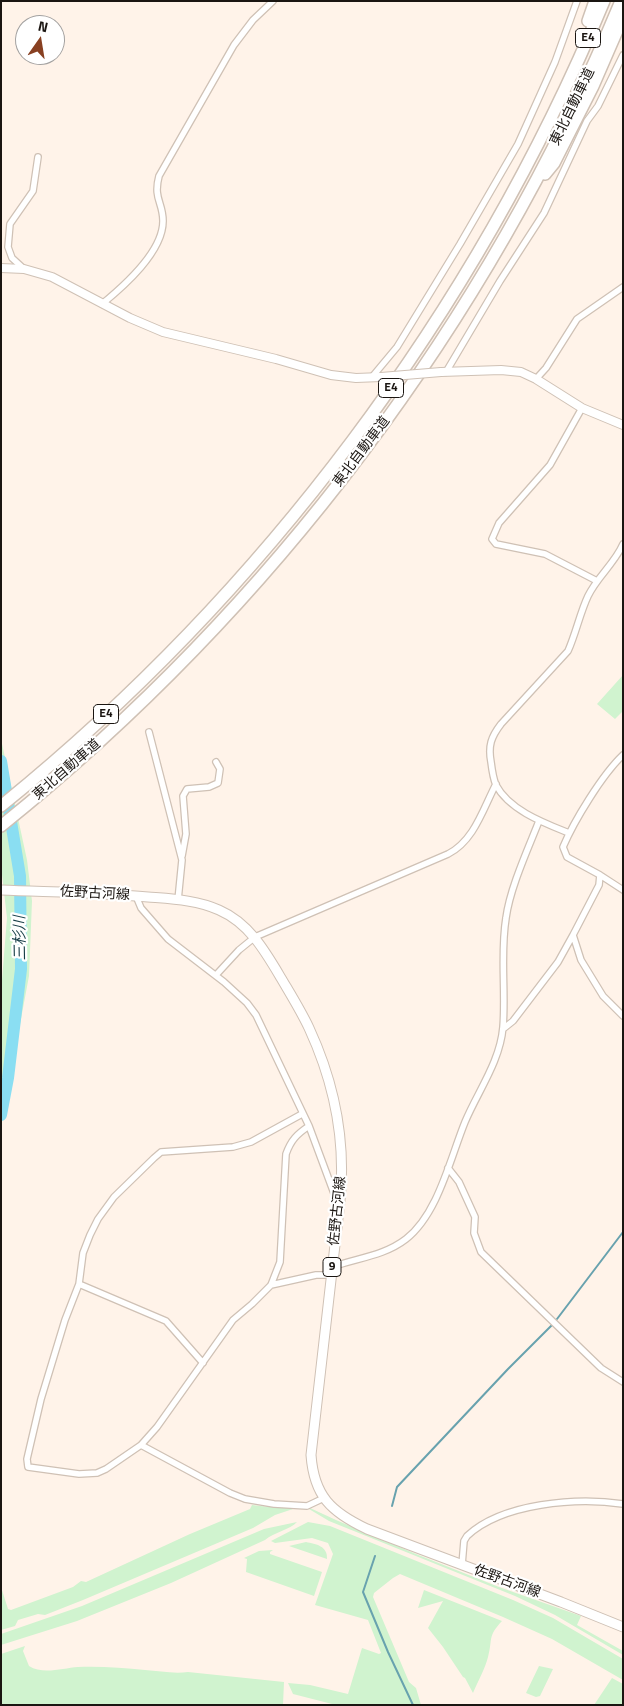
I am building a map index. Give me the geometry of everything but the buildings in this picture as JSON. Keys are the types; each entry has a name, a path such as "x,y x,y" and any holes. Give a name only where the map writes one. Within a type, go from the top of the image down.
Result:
{"highway":[{"path":"571,75 595,1"},
{"name":"東北自動車道","path":"1,806 52,763 134,688 188,635 264,551 330,470 396,380 460,282 514,187 571,75 604,1"},
{"name":"東北自動車道","path":"1,826 57,780 132,712 199,646 270,568 318,510 381,428 415,380 488,266 529,194 586,82 621,1"},
{"path":"529,194 554,164 593,86 623,17"}],"main road":[{"name":"佐野古河線","path":"1,890 136,896 178,900 219,910 236,920 255,938 273,964 309,1027 324,1065 335,1103 341,1139 342,1175 340,1200 311,1455 315,1481 324,1498 342,1516 366,1529 623,1627"}],"street":[{"path":"102,304 125,285 151,255 161,234 163,222 156,193 159,176 234,45 253,20 274,1"},
{"path":"376,377 397,347 460,244 518,144 555,62 577,1"},
{"path":"444,372 544,213 587,121 598,106 623,56"},
{"path":"24,269 12,258 8,247 10,224 33,191 38,157"},
{"path":"1,268 24,269 52,277 150,328 176,336 276,359 331,375 376,377 501,370 521,372 536,379 582,408 623,425"},
{"path":"536,379 546,368 577,319 623,287"},
{"path":"582,408 550,465 499,523 492,539 496,544 545,554 596,581"},
{"path":"569,833 538,821 504,796 496,784 489,746 494,733 568,650 596,581 621,553 623,544"},
{"path":"149,732 182,860"},
{"path":"623,755 607,774 569,833 563,847 567,857 623,890"},
{"path":"178,900 186,834 183,796 187,789 209,787 218,783 220,769 216,762"},
{"path":"216,975 239,950 255,938 461,847 471,833 496,784"},
{"path":"271,1285 331,1271 390,1249 407,1238 423,1221 448,1168 466,1120 492,1066 503,1029 503,966 506,916 538,821"},
{"path":"503,1029 512,1021 558,962 599,885 600,876"},
{"path":"136,896 141,908 168,939 234,990 256,1015 308,1126 335,1196 340,1200"},
{"path":"573,935 580,960 603,996 623,1016"},
{"path":"302,1114 251,1142 233,1147 161,1152 114,1197 98,1219 83,1253 79,1284 65,1320 41,1400 27,1458 27,1466 30,1468 79,1474 97,1473 141,1445 157,1428 233,1320 271,1285 280,1262 286,1154 294,1136 308,1126"},
{"path":"448,1168 458,1182 475,1217 474,1233 481,1252 601,1368 623,1382"},
{"path":"79,1284 166,1321 203,1363"},
{"path":"141,1445 244,1499 274,1504 307,1506 324,1498"},
{"path":"462,1565 464,1541 467,1536 500,1515 566,1502 623,1504"}],"green space":[{"path":"623,675 623,711 615,719 597,704"},
{"path":"1,739 27,860 32,901 29,976 1,1126 1,992 7,918 1,866"},
{"path":"252,1505 299,1507 275,1515 253,1528 83,1600 45,1615 38,1614 18,1620 15,1626 1,1630 1,1587 8,1609 11,1610 73,1587 81,1581 86,1582 190,1534 250,1509"},
{"path":"310,1508 416,1554 499,1587 581,1616 577,1625 623,1651 623,1655 555,1615 515,1596 329,1521"},
{"path":"297,1522 265,1540 171,1583 77,1621 1,1645 1,1634 82,1606 264,1529"},
{"path":"308,1522 330,1526 553,1618 623,1659 623,1680 552,1639 400,1574 374,1593 373,1597 409,1682 416,1688 421,1705 336,1705 293,1694 288,1683 310,1685 348,1694 362,1648 381,1653 368,1620 315,1605 333,1554 328,1543 312,1538 275,1543 271,1541"},
{"path":"306,1542 323,1548 326,1551 327,1559 289,1546"},
{"path":"273,1550 270,1554 322,1572 314,1596 246,1572 247,1559 244,1558 259,1551"},
{"path":"424,1590 502,1621 492,1635 487,1662 473,1693 465,1678 428,1628 443,1601 418,1608"},
{"path":"25,1646 23,1651 29,1666 40,1670 112,1667 172,1673 188,1672 284,1682 283,1705 1,1705 1,1654"},
{"path":"539,1666 553,1669 540,1696 536,1697 526,1693"},
{"path":"612,1678 623,1684 623,1705 594,1705"}],"waterway":[{"name":"三杉川","path":"1,761 20,876 21,969 8,1078 1,1115"},
{"path":"557,1319 623,1232"},
{"path":"392,1506 397,1487 552,1325"},
{"path":"375,1556 363,1592 413,1705"}]}
